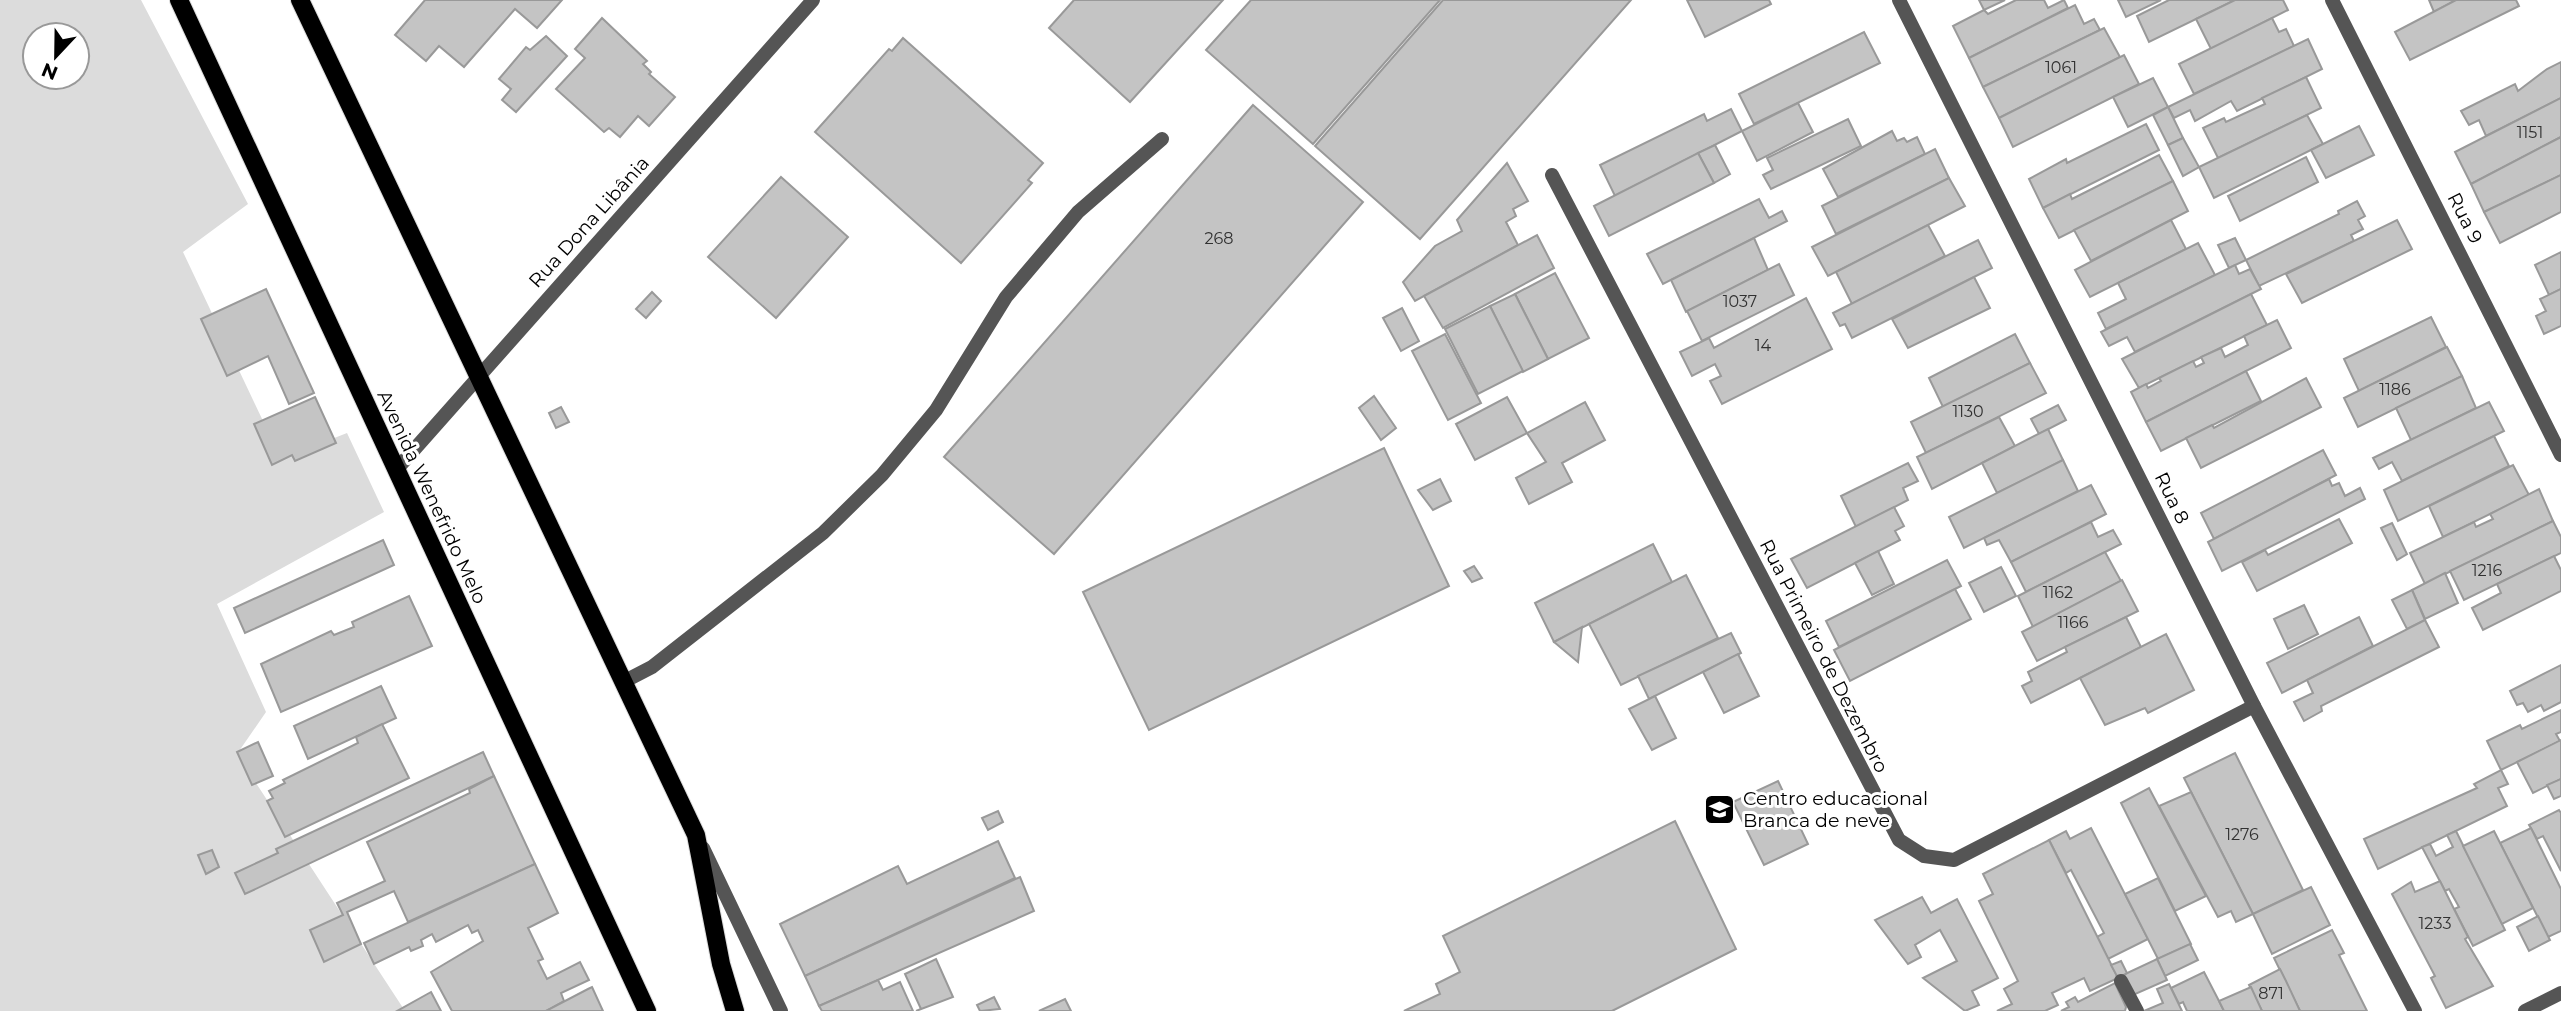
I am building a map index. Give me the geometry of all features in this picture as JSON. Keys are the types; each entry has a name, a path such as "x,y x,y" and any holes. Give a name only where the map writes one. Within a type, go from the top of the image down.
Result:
{"main road":[{"name":"Avenida Wenefrido Melo","path":"179,0 647,1011"},
{"path":"300,0 696,835 721,964 735,1011"}],"street":[{"name":"Rua Dona Libânia","path":"396,470 813,0"},
{"name":"Rua 8","path":"1899,0 2254,706 2415,1011"},
{"name":"Rua 9","path":"2332,0 2561,455"},
{"path":"625,681 652,667 823,533 882,475 936,410 1006,297 1078,212 1162,139"},
{"name":"Rua Primeiro de Dezembro","path":"1552,175 1899,840 1924,856 1954,860 2254,706"},
{"path":"696,835 781,1011"},
{"path":"2120,981 2137,1011"},
{"path":"2525,1011 2561,993"}],"shaded area":[{"path":"0,0 141,0 248,204 183,252 281,459 347,433 384,512 217,604 266,712 237,754 405,1011 0,1011"}],"building":[{"path":"425,0 562,0 537,28 515,9 464,67 439,46 426,61 395,35"},
{"path":"1074,0 1223,0 1130,102 1049,28"},
{"path":"1251,0 1440,0 1313,144 1206,50"},
{"path":"1443,0 1631,0 1420,239 1315,146"},
{"path":"1687,0 1769,0 1771,4 1705,37"},
{"path":"1979,0 2005,0 1984,10"},
{"path":"2016,0 2044,0 2048,8 2064,0 2068,8 1969,58 1953,26 1984,10 1988,14"},
{"path":"2118,0 2161,0 2126,17"},
{"path":"2169,0 2235,0 2149,42 2137,16"},
{"path":"2235,0 2283,0 2288,10 2211,49 2196,19"},
{"path":"2429,0 2456,0 2434,12"},
{"path":"2456,0 2516,0 2519,6 2410,60 2395,32"},
{"path":"2075,5 2084,24 2094,19 2100,30 1983,87 1969,58"},
{"path":"602,18 647,61 643,64 651,72 649,74 675,97 649,126 638,116 620,137 609,128 604,132 556,89 585,58 575,49"},
{"path":"2272,18 2279,32 2286,29 2294,46 2194,94 2179,64"},
{"path":"2104,28 2120,57 1999,118 1983,87"},
{"path":"1864,32 1880,63 1754,124 1739,94"},
{"path":"546,36 567,56 516,112 502,100 511,89 499,79 526,47 530,50"},
{"path":"903,38 1043,163 1028,180 1032,183 961,263 815,132 889,49 892,51"},
{"path":"2308,39 2322,69 2237,111 2231,101 2195,121 2190,110 2174,118 2168,107"},
{"path":"2124,55 2139,84 2013,147 1999,118"},
{"path":"2561,62 2561,98 2486,136 2479,120 2469,125 2461,111 2515,84 2518,91"},
{"path":"2306,77 2321,108 2218,158 2203,128 2224,118 2226,122 2265,104 2262,98"},
{"path":"2153,78 2168,107 2128,127 2113,97"},
{"path":"2561,98 2561,137 2471,184 2455,152"},
{"path":"1798,103 1813,132 1757,161 1742,131"},
{"path":"1253,105 1363,202 1054,554 944,457"},
{"path":"2168,107 2183,138 2168,145 2153,115"},
{"path":"1731,109 1742,131 1615,196 1600,165 1704,114 1707,121"},
{"path":"2307,115 2323,144 2214,198 2199,167"},
{"path":"1848,119 1861,146 1771,189 1763,175 1773,170 1767,158"},
{"path":"2146,124 2159,150 2043,208 2029,179 2066,159 2067,163"},
{"path":"2359,126 2374,155 2326,178 2311,150"},
{"path":"1892,131 1897,141 1904,138 1907,142 1917,137 1925,154 1838,197 1823,169"},
{"path":"2561,137 2561,175 2484,212 2471,184"},
{"path":"2183,138 2199,167 2183,176 2168,145"},
{"path":"1715,145 1730,174 1714,183 1698,153"},
{"path":"1935,149 1949,178 1836,234 1822,206"},
{"path":"1698,153 1714,183 1609,236 1594,206"},
{"path":"2159,155 2173,181 2059,238 2043,208 2070,194 2072,199"},
{"path":"2306,157 2318,182 2240,221 2228,196"},
{"path":"1507,163 1528,201 1513,209 1516,216 1506,222 1518,245 1415,301 1403,282 1435,246 1462,231 1457,220"},
{"path":"2561,175 2561,212 2500,243 2484,212"},
{"path":"781,177 848,237 776,318 708,257"},
{"path":"1949,178 1965,206 1828,276 1812,247"},
{"path":"2173,181 2188,211 2091,261 2074,230"},
{"path":"1759,199 1769,218 1782,211 1787,221 1663,284 1647,254"},
{"path":"2357,201 2365,216 2358,220 2363,229 2351,235 2354,241 2259,286 2246,260 2339,214 2338,211"},
{"path":"2171,220 2186,249 2090,297 2075,270"},
{"path":"2397,220 2412,249 2302,303 2286,274"},
{"path":"1928,225 1945,256 1852,304 1836,272"},
{"path":"1537,235 1554,268 1443,328 1424,296"},
{"path":"1754,238 1768,270 1686,312 1671,280"},
{"path":"2235,238 2246,260 2229,268 2218,245"},
{"path":"1978,240 1992,268 1852,338 1845,324 1840,326 1833,313"},
{"path":"2198,243 2215,275 2106,329 2098,313 2126,299 2118,283"},
{"path":"2561,252 2561,289 2549,295 2535,265"},
{"path":"1779,264 1794,295 1702,341 1687,311"},
{"path":"2235,265 2239,274 2250,269 2261,289 2135,352 2127,337 2109,346 2101,332"},
{"path":"1555,273 1589,338 1548,359 1515,294"},
{"path":"1974,277 1990,308 1908,348 1892,319"},
{"path":"266,289 314,393 289,404 268,356 227,376 201,319"},
{"path":"2561,289 2561,326 2544,334 2536,316 2546,311 2540,299"},
{"path":"652,292 661,301 646,318 636,309"},
{"path":"1515,294 1548,359 1523,372 1490,306"},
{"path":"2251,294 2267,325 2139,388 2122,359"},
{"path":"1806,298 1832,349 1722,404 1710,381 1721,376 1715,364 1692,376 1680,352 1709,338 1714,348"},
{"path":"1490,306 1523,371 1478,394 1445,329"},
{"path":"1402,308 1419,341 1401,351 1383,318"},
{"path":"2431,317 2446,347 2359,391 2344,359"},
{"path":"2277,320 2291,348 2146,422 2131,392 2146,384 2148,388 2161,381 2159,378 2193,361 2196,367 2204,363 2201,357 2221,348 2225,357 2248,345 2244,336"},
{"path":"1445,334 1481,403 1448,420 1412,351"},
{"path":"2015,334 2030,363 1943,407 1929,378"},
{"path":"2447,347 2462,376 2358,427 2344,398"},
{"path":"2030,363 2046,393 1926,453 1911,422"},
{"path":"2246,371 2261,401 2161,451 2146,422"},
{"path":"2462,376 2476,408 2411,440 2396,408"},
{"path":"2306,378 2321,407 2201,468 2186,438 2212,425 2214,428"},
{"path":"1374,396 1396,428 1381,440 1359,408"},
{"path":"315,397 336,443 295,461 292,455 272,465 254,424"},
{"path":"1507,397 1527,433 1475,460 1456,424"},
{"path":"1585,402 1605,440 1562,463 1572,482 1529,504 1516,478 1546,462 1527,433"},
{"path":"2489,402 2504,431 2402,481 2392,462 2379,469 2373,458"},
{"path":"2058,405 2066,420 2039,434 2031,419"},
{"path":"561,407 569,422 556,428 549,413"},
{"path":"1999,417 2015,446 1932,489 1917,457"},
{"path":"2048,429 2063,460 1997,493 1982,463"},
{"path":"2494,436 2509,466 2398,521 2384,490"},
{"path":"1384,448 1449,586 1149,730 1083,592"},
{"path":"2323,450 2336,475 2214,539 2201,513"},
{"path":"2063,460 2078,491 1964,548 1949,517"},
{"path":"1908,463 1918,481 1903,488 1908,500 1856,527 1841,496"},
{"path":"2513,465 2529,495 2443,537 2429,506"},
{"path":"1440,479 1451,501 1433,510 1418,490"},
{"path":"2329,479 2332,486 2339,483 2345,496 2360,488 2365,499 2222,571 2208,542"},
{"path":"2091,485 2106,514 2011,562 1999,540 1987,545 1984,538"},
{"path":"2539,489 2553,521 2425,584 2410,553 2474,522 2476,527 2493,519 2490,514"},
{"path":"1894,507 1904,526 1895,531 1900,540 1807,588 1791,559"},
{"path":"2339,519 2352,543 2257,591 2242,562 2265,550 2268,555"},
{"path":"2553,521 2561,537 2561,553 2464,600 2450,571"},
{"path":"2091,522 2098,537 2113,530 2121,544 2026,592 2011,562"},
{"path":"2392,523 2407,554 2397,560 2381,528"},
{"path":"383,540 394,565 245,633 234,608"},
{"path":"1653,544 1672,582 1554,642 1535,603"},
{"path":"1878,551 1894,584 1872,595 1855,563"},
{"path":"2105,552 2121,581 2033,627 2018,596"},
{"path":"2554,556 2561,570 2561,591 2483,630 2472,608 2501,593 2497,584"},
{"path":"1947,560 1961,586 1839,647 1826,621"},
{"path":"1474,566 1482,578 1472,582 1464,571"},
{"path":"2001,567 2016,596 1984,612 1969,583"},
{"path":"2445,573 2458,603 2425,619 2412,590"},
{"path":"1686,575 1718,638 1621,685 1589,624"},
{"path":"2122,580 2138,611 2037,661 2022,632"},
{"path":"1955,589 1971,619 1850,681 1834,650"},
{"path":"2412,590 2425,620 2407,629 2392,600"},
{"path":"409,596 432,646 281,712 261,664 331,631 334,635 354,627 352,622"},
{"path":"2304,605 2318,634 2288,649 2274,619"},
{"path":"2126,617 2141,647 2031,703 2022,686 2032,681 2028,672 2067,652 2065,647"},
{"path":"2359,617 2373,646 2282,693 2267,663"},
{"path":"2425,620 2439,647 2321,706 2322,711 2304,721 2294,702 2313,693 2307,680"},
{"path":"1582,627 1578,662 1554,642"},
{"path":"1731,633 1741,653 1649,699 1638,676"},
{"path":"2166,634 2194,690 2148,713 2145,708 2105,725 2080,678"},
{"path":"1738,654 1759,696 1724,713 1703,672"},
{"path":"2561,665 2561,702 2544,711 2541,705 2528,712 2523,703 2517,705 2510,691"},
{"path":"381,686 396,718 308,759 294,726"},
{"path":"1655,696 1676,738 1652,750 1629,709"},
{"path":"2561,710 2561,732 2556,734 2560,741 2501,770 2487,741 2520,725 2522,729"},
{"path":"382,724 409,778 285,837 267,801 273,798 269,791 285,783 283,780 358,743 356,737"},
{"path":"2561,740 2561,779 2533,793 2517,762"},
{"path":"258,742 273,776 252,785 237,752"},
{"path":"483,752 494,776 245,894 235,873 278,853 276,849"},
{"path":"2235,753 2303,890 2253,914 2184,778"},
{"path":"2501,770 2508,784 2498,788 2507,806 2378,869 2364,839 2477,788 2474,784"},
{"path":"494,776 535,864 408,922 394,891 347,912 361,944 324,962 310,930 343,915 337,903 385,881 367,842 470,793 469,789"},
{"path":"2561,779 2561,796 2554,799 2547,785"},
{"path":"1778,781 1808,844 1764,865 1733,802"},
{"path":"2149,788 2206,896 2175,911 2121,803"},
{"path":"2191,792 2253,914 2236,922 2231,911 2218,917 2159,806"},
{"path":"2559,810 2561,871 2543,836 2537,839 2529,825"},
{"path":"998,811 1003,822 988,830 982,818"},
{"path":"1675,821 1736,949 1612,1011 1404,1011 1440,994 1436,984 1460,972 1443,936"},
{"path":"2091,828 2148,939 2108,959 2097,937 2104,933 2071,870 2066,873 2049,840 2066,831 2070,839"},
{"path":"2531,828 2561,889 2561,931 2548,937 2500,843"},
{"path":"2456,831 2505,930 2473,946 2454,909 2459,907 2449,889 2445,891 2422,847 2430,844 2436,856 2453,847 2447,835"},
{"path":"2494,831 2533,908 2502,924 2463,846"},
{"path":"2049,840 2118,978 2090,991 2084,978 2052,993 2058,1005 2045,1011 1997,1011 2012,1004 2004,989 2018,981 1979,901 1993,894 1983,874"},
{"path":"998,841 1015,878 805,976 780,924 898,866 907,884"},
{"path":"212,850 219,867 206,874 198,855"},
{"path":"535,864 558,913 528,928 543,959 538,961 547,979 580,962 589,980 561,993 564,1001 546,1011 452,1011 431,972 483,941 478,930 472,933 468,925 436,942 432,934 421,940 423,946 411,951 409,947 374,964 364,943"},
{"path":"1020,877 1034,911 819,1006 805,976"},
{"path":"2158,878 2191,944 2158,959 2125,894"},
{"path":"2440,881 2468,937 2465,939 2493,986 2446,1008 2431,978 2435,976 2392,894 2411,882 2415,892"},
{"path":"2311,887 2330,925 2272,954 2253,914"},
{"path":"1922,897 1931,913 1957,899 1998,978 1972,991 1979,1005 1965,1011 1923,978 1957,961 1940,930 1915,945 1921,957 1908,964 1875,920"},
{"path":"2538,916 2550,940 2529,951 2517,927"},
{"path":"2332,930 2344,953 2339,955 2367,1011 2300,1011 2274,958"},
{"path":"2190,944 2198,960 2165,976 2157,959"},
{"path":"936,959 953,997 916,1011 921,1009 905,974"},
{"path":"2157,959 2167,980 2133,995 2123,975"},
{"path":"2121,961 2127,973 2118,978 2111,965"},
{"path":"2280,969 2300,1011 2262,1011 2249,985"},
{"path":"2204,972 2224,1011 2187,1011 2183,1002 2179,1004 2171,988"},
{"path":"878,980 883,990 900,982 913,1011 822,1011 819,1006"},
{"path":"2115,983 2126,1007 2125,1011 2061,1011 2069,1007 2066,1002 2075,997 2078,1002"},
{"path":"2169,984 2182,1011 2144,1011 2163,1003 2157,989"},
{"path":"592,987 603,1011 546,1011 588,989"},
{"path":"2251,987 2262,1011 2224,1011 2219,1001"},
{"path":"431,992 441,1011 397,1011"},
{"path":"994,997 1000,1009 980,1011 977,1005"},
{"path":"1065,999 1071,1011 1039,1011"}],"place":[{"name":"Centro educacional Branca de neve","path":"1720,809"}]}
